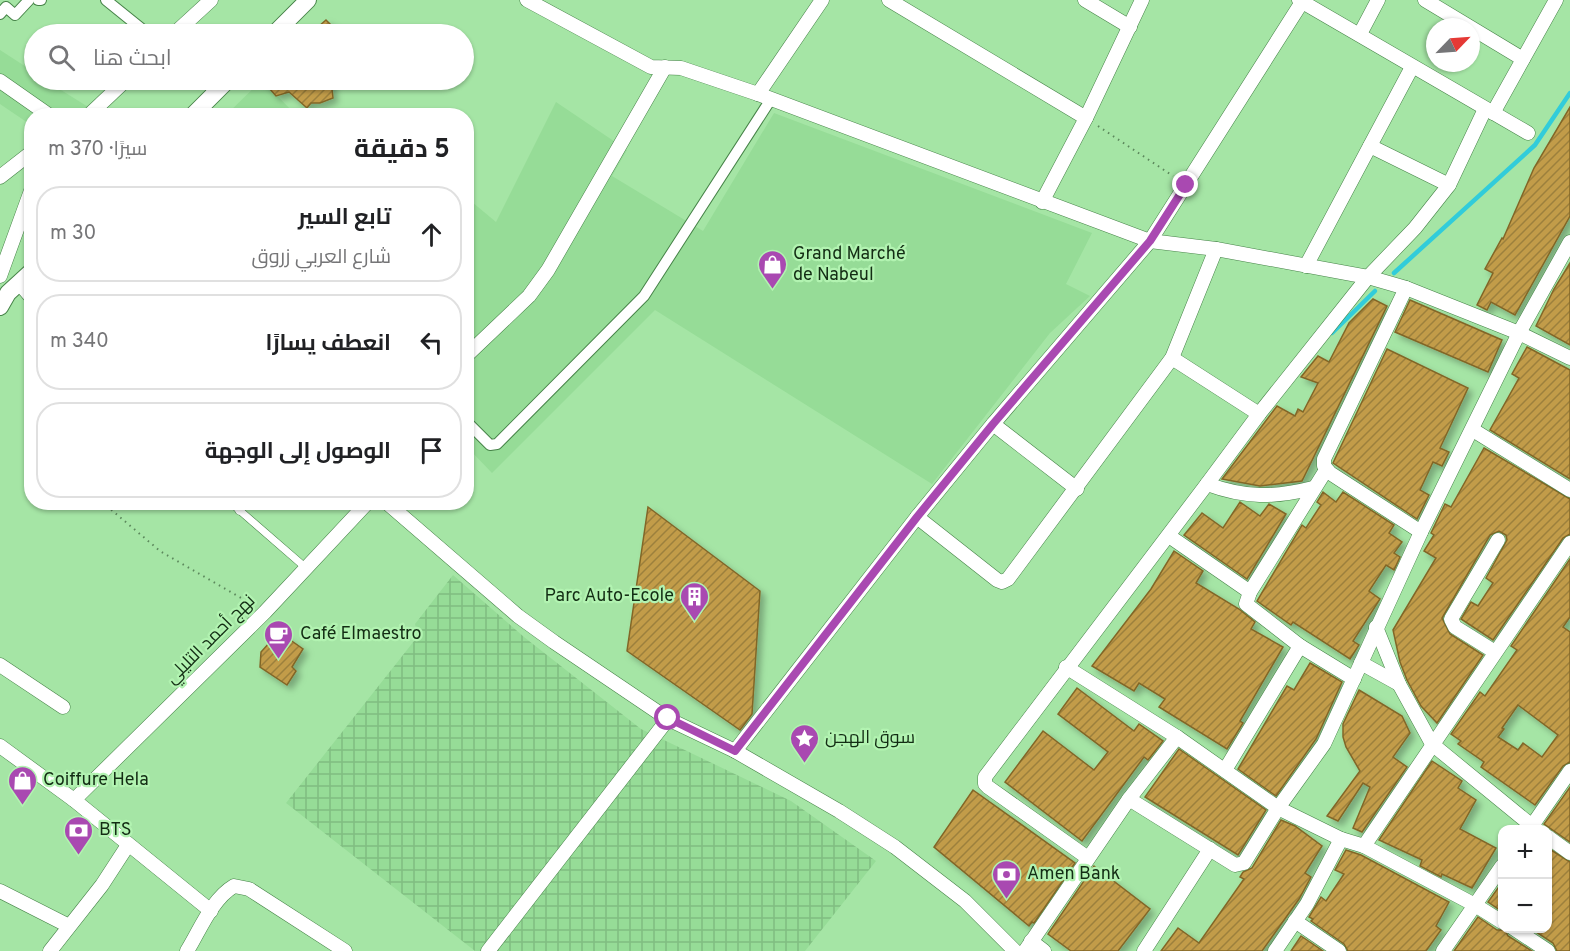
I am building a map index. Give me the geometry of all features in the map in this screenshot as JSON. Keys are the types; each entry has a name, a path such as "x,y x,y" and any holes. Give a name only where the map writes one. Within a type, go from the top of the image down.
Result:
{"street":[{"path":"0,14 6,7 16,15 29,0"},
{"path":"106,0 136,24"},
{"path":"185,24 211,0"},
{"path":"283,24 308,0"},
{"path":"527,0 651,67 681,68 765,96 1150,241 1216,249 1368,277 1406,288 1520,333 1569,356"},
{"path":"474,429 490,445 497,444 644,296 822,0"},
{"path":"889,0 1086,118"},
{"path":"1085,0 1130,27"},
{"path":"1042,202 1086,118 1142,0"},
{"path":"1360,34 1378,0"},
{"path":"1425,0 1523,59"},
{"path":"1088,858 985,784 985,777 1259,414 1368,277 1415,228 1449,185 1489,111 1523,59 1556,0"},
{"path":"735,751 917,517 993,424 1150,241 1301,1 1528,133"},
{"path":"474,349 529,296 548,270 665,67"},
{"path":"1306,266 1412,67"},
{"path":"0,81 39,108"},
{"path":"96,108 115,90"},
{"path":"198,108 212,90"},
{"path":"1370,146 1449,185"},
{"path":"0,177 24,158"},
{"path":"0,276 24,210"},
{"path":"1129,799 1235,865 1244,863 1278,808 1324,744 1421,532 1520,333 1570,242"},
{"path":"917,517 997,580 1005,581 1077,489 1172,358 1216,249"},
{"path":"0,307 8,293 24,278"},
{"path":"19,283 24,289"},
{"path":"1354,679 1300,646 1246,604 1250,592 1326,470 1324,459 1406,288"},
{"path":"1172,358 1259,414"},
{"path":"993,424 1077,489"},
{"path":"1473,430 1570,490"},
{"path":"1326,470 1421,532"},
{"path":"1207,484 1226,491 1252,495 1284,496 1313,488"},
{"name":"نهج أحمد التليلي","path":"74,800 265,612 360,510"},
{"path":"395,510 518,616 616,685 668,718 735,751 839,811 895,847 965,901 1015,951"},
{"path":"1169,536 1250,592"},
{"path":"1495,652 1455,627 1451,619 1498,540"},
{"path":"1364,846 1570,543"},
{"path":"1377,627 1399,684 1432,744 1529,825"},
{"path":"1225,771 1300,646"},
{"path":"1361,663 1399,684"},
{"path":"0,665 63,707"},
{"path":"1066,667 1177,737 1278,808 1341,839 1364,846 1498,919"},
{"path":"488,951 668,718"},
{"path":"1044,951 1028,946 1129,799 1177,737"},
{"path":"0,746 74,800 211,911"},
{"path":"1535,825 1570,771"},
{"path":"1275,951 1307,904 1341,839"},
{"path":"1552,840 1570,853"},
{"path":"50,951 102,885 128,845"},
{"path":"1144,951 1210,849"},
{"path":"1443,951 1498,873"},
{"path":"187,951 211,911 226,891 234,886 249,889 345,951"},
{"path":"0,891 69,926"},
{"path":"1295,921 1339,951"},
{"path":"1521,933 1548,951"}],"lane":[{"path":"239,510 306,568"}],"path":[{"path":"1086,118 1186,185"},
{"path":"111,510 160,551 265,612"}],"shaded area":[{"path":"0,50 24,66 24,90 61,90 90,108 24,108 24,120 0,104"},
{"path":"252,90 272,90 289,108 233,108"},
{"name":"Grand Marché de Nabeul","path":"556,102 627,150 612,176 703,231 774,113 1092,233 1066,284 1090,296 1050,333 932,484 655,310 492,473 474,454 474,204 496,222"},
{"path":"453,575 524,637 641,729 791,801 876,861 805,951 475,951 286,803 418,636 415,624"}],"building":[{"path":"271,90 332,90 333,98 320,103 311,103 307,108 289,92 276,96"},
{"path":"1570,107 1570,216 1515,315 1491,302 1487,310 1477,305 1493,273 1485,269 1503,239 1534,168"},
{"path":"1570,263 1570,345 1536,326"},
{"path":"1373,299 1387,306 1302,481 1260,486 1222,479 1277,406 1295,416 1298,409 1303,412 1318,383 1301,377 1318,356 1329,362 1349,323"},
{"path":"1410,300 1502,340 1488,372 1395,332"},
{"path":"1527,347 1570,370 1570,479 1490,430 1519,378 1512,374"},
{"path":"1387,349 1468,388 1440,448 1449,452 1442,466 1433,462 1420,490 1429,495 1417,519 1333,463"},
{"path":"1484,448 1570,499 1570,534 1563,538 1493,640 1461,619 1471,602 1478,606 1493,583 1486,578 1507,540 1506,535 1499,531 1490,535 1442,618 1450,634 1483,655 1437,723 1421,706 1407,680 1400,662 1393,630 1436,558 1424,551 1434,535 1431,533 1445,504 1451,507"},
{"path":"1323,492 1336,502 1343,492 1394,525 1389,533 1402,542 1394,553 1400,557 1394,570 1386,565 1369,591 1380,599 1353,641 1359,645 1350,659 1293,622 1291,625 1257,601 1302,525 1306,528 1321,505 1317,502"},
{"path":"1240,502 1260,516 1269,504 1286,514 1247,579 1184,535 1202,513 1223,528"},
{"name":"Parc Auto-Ecole","path":"648,507 760,591 752,714 740,730 627,651"},
{"path":"1174,551 1203,571 1196,583 1239,609 1255,622 1251,629 1283,647 1240,721 1243,723 1227,749 1159,707 1165,699 1139,683 1134,691 1092,666 1151,589"},
{"path":"1570,559 1570,617 1563,627 1570,632 1570,762 1563,766 1535,805 1481,767 1484,762 1458,744 1461,741 1451,734 1480,692 1485,696 1517,650 1511,646","holes":["1518,705 1558,735 1542,757 1523,743 1518,750 1498,737"]},
{"name":"Café Elmaestro","path":"279,632 303,649 292,667 296,671 287,685 260,667 261,652"},
{"path":"1310,663 1342,682 1316,739 1276,796 1238,769 1287,686 1294,690"},
{"path":"1077,688 1134,731 1139,724 1163,741 1148,760 1144,757 1082,841 1005,782 1043,731 1094,770 1108,752 1058,714"},
{"path":"1359,690 1402,716 1410,733 1393,757 1407,767 1362,832 1353,828 1370,787 1363,783 1338,821 1327,816 1360,771 1343,737 1343,724"},
{"path":"1179,749 1266,810 1238,855 1145,797"},
{"path":"1432,761 1462,781 1458,788 1476,800 1460,829 1496,848 1472,888 1442,874 1441,877 1420,866 1422,860 1379,840"},
{"path":"1570,787 1570,842 1552,830 1552,825 1544,824"},
{"path":"973,790 1075,863 1034,923 1032,922 1029,926 934,847"},
{"path":"1281,820 1295,826 1322,846 1305,873 1311,877 1299,899 1262,951 1161,951 1178,928 1199,943 1244,879 1240,877 1243,872 1252,868"},
{"path":"1346,850 1361,855 1449,902 1436,926 1441,930 1426,951 1348,951 1344,944 1311,921 1313,919 1309,917 1321,897 1326,901 1344,874 1335,870"},
{"path":"1552,851 1570,862 1570,951 1557,951 1553,943 1538,933 1552,933"},
{"path":"1094,866 1150,909 1118,951 1071,951 1048,934"},
{"path":"1498,888 1498,909 1488,902"},
{"path":"1478,917 1498,930 1498,933 1506,933 1532,951 1454,951"},
{"path":"1301,936 1323,951 1291,951"}],"waterway":[{"path":"1394,273 1535,145 1570,93"},
{"path":"1332,333 1375,291"}],"place":[{"name":"Grand Marché de Nabeul","path":"772,290"},
{"name":"Parc Auto-Ecole","path":"695,622"},
{"name":"Café Elmaestro","path":"279,660"},
{"name":"سوق الهجن","path":"804,764"},
{"name":"Coiffure Hela","path":"22,806"},
{"name":"BTS","path":"78,856"},
{"name":"Amen Bank","path":"1006,900"}],"route":[{"path":"668,718 735,751 917,517 993,424 1150,241 1186,185"}]}
